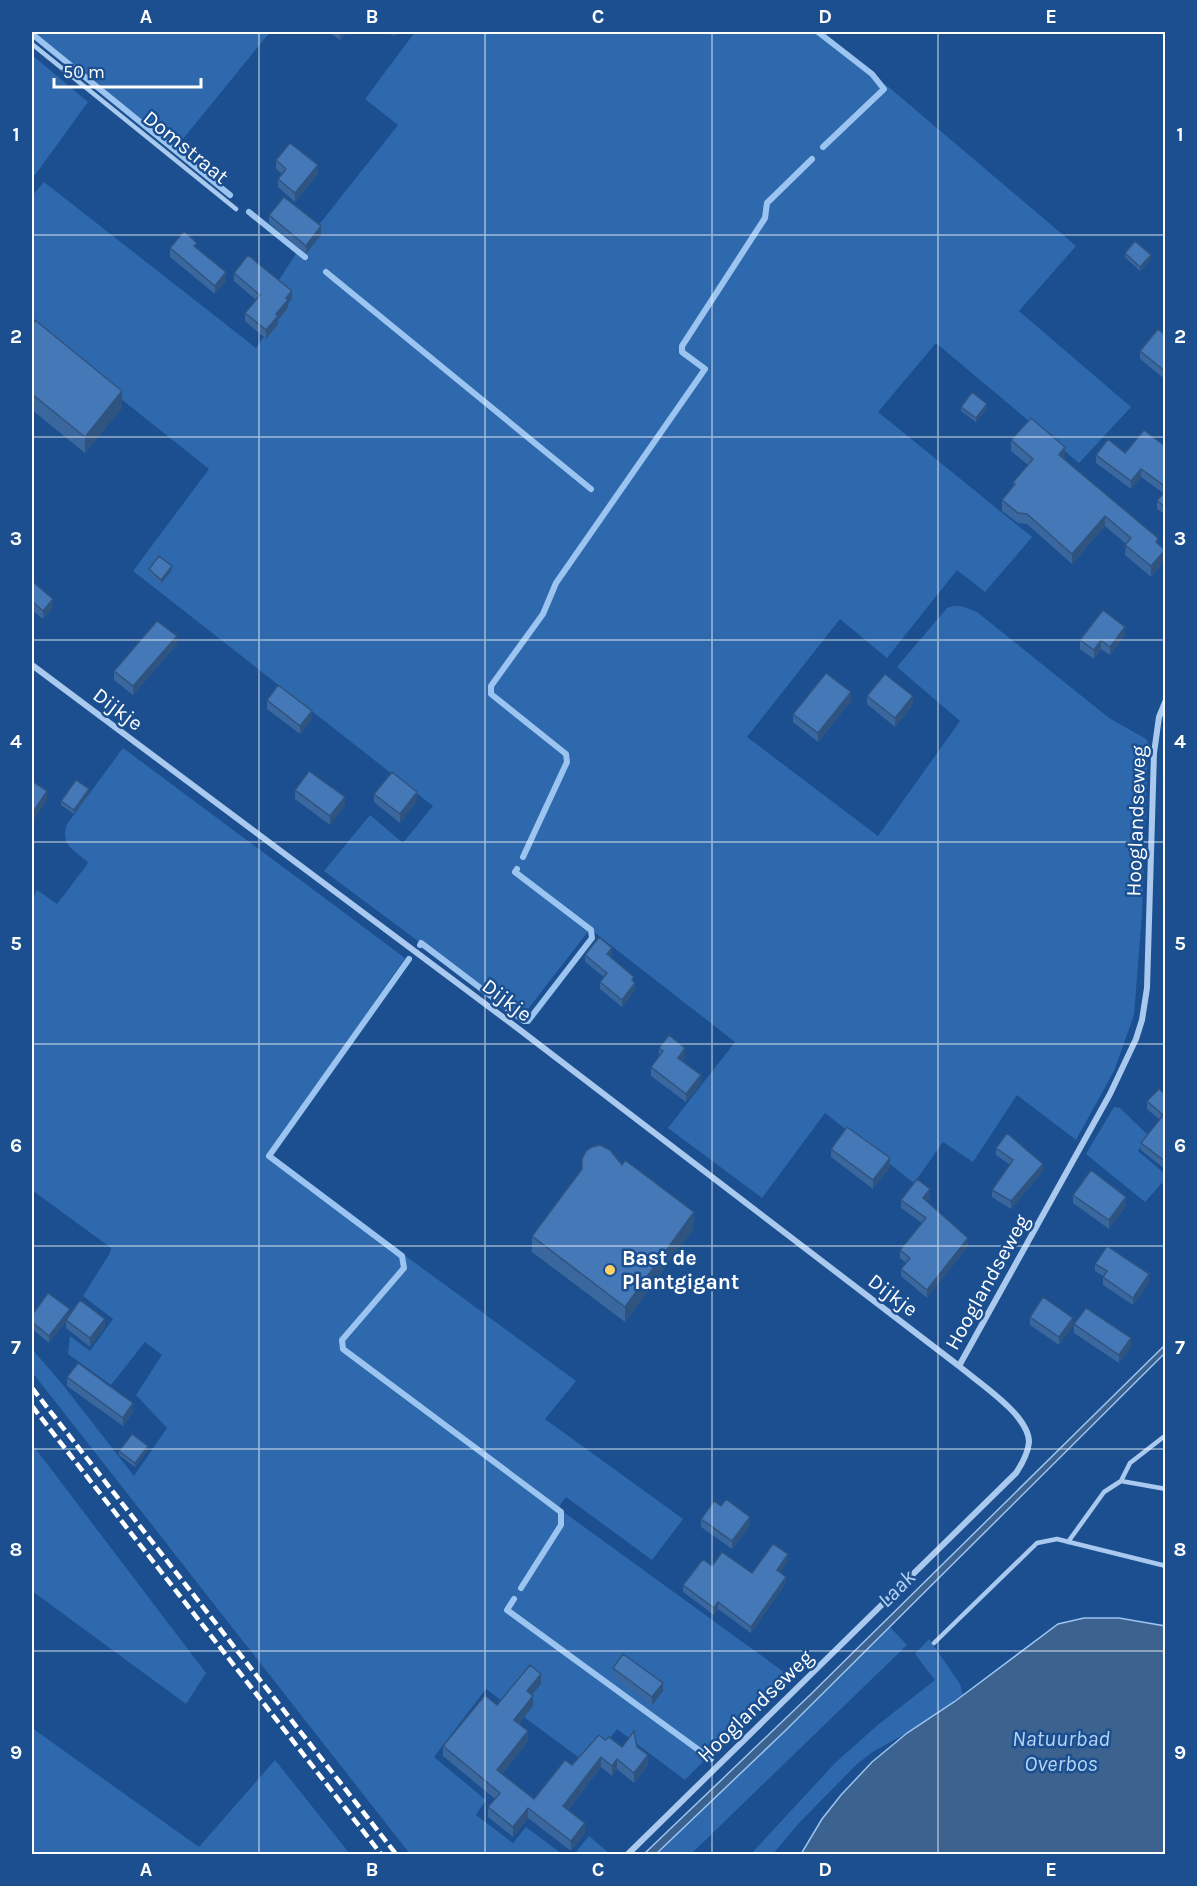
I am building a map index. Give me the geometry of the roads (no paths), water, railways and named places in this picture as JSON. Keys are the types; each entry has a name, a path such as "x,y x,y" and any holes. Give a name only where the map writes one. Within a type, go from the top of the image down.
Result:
{"street":[{"name":"Dijkje","path":"32,665 520,1030 959,1366"},
{"name":"Hooglandseweg","path":"628,1854 1016,1473 1022,1463 1029,1444 1025,1428 1014,1413 959,1366 1110,1094 1142,1020 1147,988 1154,753 1159,717 1166,700"}],"lane":[{"name":"Domstraat","path":"32,44 236,209"},
{"path":"1068,1542 1104,1492 1121,1481 1130,1463 1166,1436"},
{"path":"1121,1481 1166,1489"},
{"path":"934,1643 1037,1543 1057,1539 1166,1566"}],"water":[{"path":"1165,1345 1165,1353 786,1730 656,1854 644,1854 810,1695"},
{"name":"Natuurbad Overbos","path":"1084,1618 1119,1618 1165,1626 1165,1854 801,1854 822,1819 872,1762 907,1733 954,1702 1058,1624"}],"waterway":[{"path":"818,32 872,74 884,89 823,147"},
{"path":"32,34 230,195"},
{"path":"523,857 567,762 566,754 491,694 491,686 543,614 556,583 705,369 682,352 682,346 765,218 767,203 812,159"},
{"path":"249,212 305,257"},
{"path":"326,272 591,489"},
{"path":"420,945 421,943 524,1021 528,1021 592,938 591,930 515,872 517,869"},
{"path":"409,959 269,1156 402,1256 404,1268 342,1340 343,1349 561,1512 561,1525 521,1588"},
{"path":"514,1599 507,1610 711,1759"}],"railway":[{"path":"32,1388 396,1854"},
{"path":"32,1406 381,1854"}],"place":[{"name":"Bast de Plantgigant","path":"610,1270"}],"water label":[{"name":"Laak","path":"896,1588"}]}
